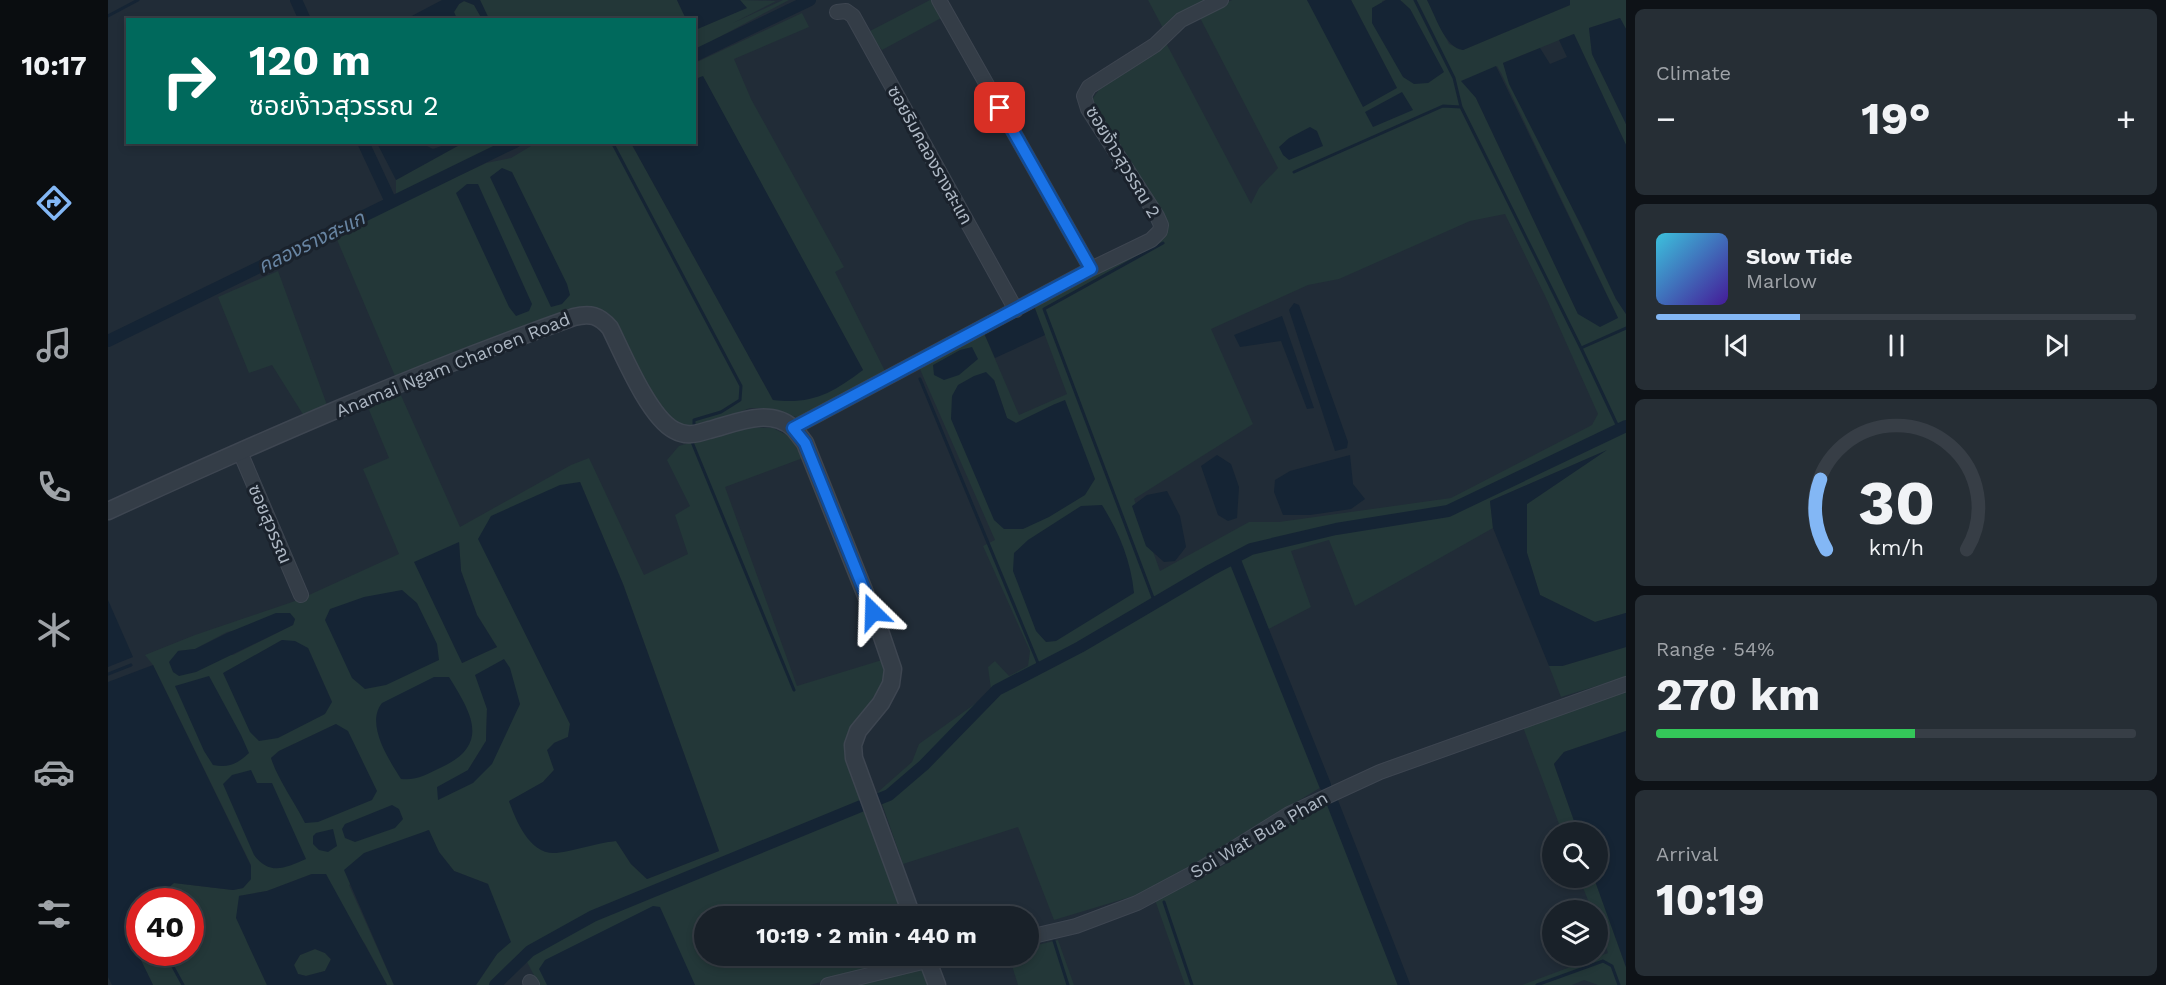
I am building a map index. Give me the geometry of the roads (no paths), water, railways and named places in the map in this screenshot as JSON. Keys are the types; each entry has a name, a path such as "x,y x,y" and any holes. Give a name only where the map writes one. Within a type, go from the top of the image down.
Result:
{"street":[{"path":"939,0 1091,269"},
{"name":"ซอยง้าวสุวรรณ 2","path":"793,428 1091,269 1151,240 1160,231 1161,225 1157,216 1088,109 1084,96 1089,87 1155,45 1181,20 1221,0"},
{"name":"ซอยริมคลองรางสะแก","path":"837,12 846,10 853,16 1016,310"},
{"name":"Anamai Ngam Charoen Road","path":"108,511 240,452 490,347 586,314 602,319 610,328 649,404 659,418 673,430 691,435 753,418 774,417 793,428"},
{"path":"793,428 805,443 879,628 893,669 891,684 881,703 858,731 853,745 854,758 908,906"},
{"name":"ซอยสุวรรณ","path":"240,452 301,595"},
{"name":"Soi Wat Bua Phan","path":"1039,935 1076,926 1137,903 1199,870 1289,814 1380,772 1626,684"},
{"path":"828,985 898,966"},
{"path":"930,966 937,985"}],"water":[{"path":"442,0 480,0 489,18 481,18 474,5 464,1 454,12 457,18 408,18"},
{"path":"677,0 740,0 747,8 696,30 696,18 686,18"},
{"path":"1307,0 1351,0 1397,88 1363,107"},
{"path":"1386,0 1400,0 1410,9 1444,72 1428,83 1414,84 1403,77 1372,23 1372,8"},
{"path":"1427,0 1570,0 1570,5 1463,50 1457,48 1446,37"},
{"path":"1620,18 1626,29 1626,124 1592,54 1589,28"},
{"path":"1574,34 1626,145 1626,314 1616,299 1509,84 1503,63 1540,48 1550,64 1567,57 1559,40"},
{"path":"1496,66 1618,318 1600,327 1578,314 1476,98 1461,81"},
{"path":"703,76 863,370 821,396 799,401 773,400 632,144 696,144 696,79"},
{"path":"1402,92 1413,110 1373,127 1365,112"},
{"path":"1310,127 1317,131 1323,146 1289,160 1279,147 1289,138"},
{"path":"378,144 426,144 433,149 447,144 461,144 396,180"},
{"path":"502,168 512,172 567,284 570,295 562,304 551,307 490,177"},
{"path":"467,184 478,184 532,304 529,311 516,316 509,307 456,193"},
{"path":"1294,303 1299,305 1348,442 1347,448 1335,451 1289,310"},
{"path":"1034,306 1045,335 995,358 984,333"},
{"path":"1282,316 1314,408 1307,409 1281,341 1240,347 1234,335"},
{"path":"972,347 978,359 959,375 944,380 934,375 933,365 960,350"},
{"path":"986,372 994,380 1007,418 1016,423 1065,400 1095,479 1085,495 1049,517 1023,529 1004,529 994,520 951,419 952,396 958,385"},
{"path":"1607,450 1527,504 1527,553 1540,595 1595,622 1626,613 1626,647 1562,666 1549,666 1493,528 1490,501"},
{"path":"1217,455 1231,464 1239,487 1237,518 1228,521 1218,515 1201,466"},
{"path":"1350,455 1353,484 1365,499 1351,509 1310,515 1283,515 1274,492 1275,480 1290,471"},
{"path":"580,482 623,584 719,851 647,879 631,864 616,841 556,853 539,849 520,827 509,801 543,782 554,770 547,750 554,743 568,737 570,724 478,539 491,516 560,485"},
{"path":"1167,491 1180,516 1186,547 1175,561 1164,562 1146,546 1132,506 1147,495"},
{"path":"1102,505 1123,547 1134,593 1056,641 1046,642 1036,631 1013,571 1014,553 1028,540 1081,506"},
{"path":"459,542 461,571 477,615 497,647 462,663 414,562"},
{"path":"402,590 417,603 437,644 439,660 386,685 365,689 352,678 325,620 330,609 364,597"},
{"path":"108,600 133,657 108,667"},
{"path":"276,613 290,613 295,619 293,625 196,672 179,676 173,672 169,662 178,651 195,649"},
{"path":"282,640 295,641 308,648 332,702 325,714 278,738 259,741 250,732 223,673"},
{"path":"504,659 510,668 520,704 492,764 473,783 438,800 437,787 468,770 486,741 487,709 475,675"},
{"path":"153,665 251,866 251,879 243,888 233,890 174,883 168,888 126,888 126,966 144,966 153,985 112,985 108,977 108,682"},
{"path":"209,676 249,753 237,762 224,766 213,765 204,751 175,686"},
{"path":"434,677 449,677 470,716 471,739 466,749 456,759 421,776 401,779 377,731 377,712 382,703"},
{"path":"336,724 348,731 377,791 372,800 318,822 305,823 271,758 279,751"},
{"path":"1626,731 1626,967 1608,917 1608,900 1602,900 1598,888 1608,888 1608,822 1574,822 1554,764 1564,752"},
{"path":"251,770 257,783 272,783 306,859 285,867 272,868 260,862 254,855 223,784 232,775"},
{"path":"392,805 399,809 403,819 395,828 355,842 345,838 342,829 345,824"},
{"path":"333,829 337,846 328,852 319,850 313,844 313,836 316,833"},
{"path":"429,830 439,852 454,871 488,884 511,942 497,954 476,985 394,985 344,870 364,853"},
{"path":"312,874 326,874 387,985 267,985 236,918 239,896 267,891","holes":["315,949 325,953 331,959 325,971 306,976 298,974 294,965 300,955"]},
{"path":"653,906 660,907 695,985 547,985 539,969 545,960"}],"waterway":[{"path":"108,16 138,0"},
{"path":"296,0 304,18"},
{"name":"คลองรางสะแก","path":"696,55 810,0"},
{"path":"1415,0 1454,78 1461,107"},
{"path":"1294,172 1443,106 1461,107 1619,429"},
{"path":"364,144 391,202"},
{"name":"คลองรางสะแก","path":"108,341 511,144"},
{"path":"613,144 741,386 740,400 721,412 694,420 694,425"},
{"path":"1155,603 1044,309 1163,243"},
{"path":"1581,348 1626,328"},
{"path":"920,379 1040,668"},
{"path":"879,799 889,795 924,765 997,690 1080,647 1251,549 1336,529 1448,511 1626,426"},
{"path":"692,442 794,690"},
{"path":"1234,558 1325,785"},
{"path":"108,674 131,665"},
{"path":"1333,804 1404,985"},
{"path":"495,985 530,951 593,916 861,806"},
{"path":"1164,902 1192,985"},
{"path":"1054,941 1068,985"},
{"path":"1537,985 1603,961 1612,966 1619,985"},
{"path":"173,966 183,985"}]}
